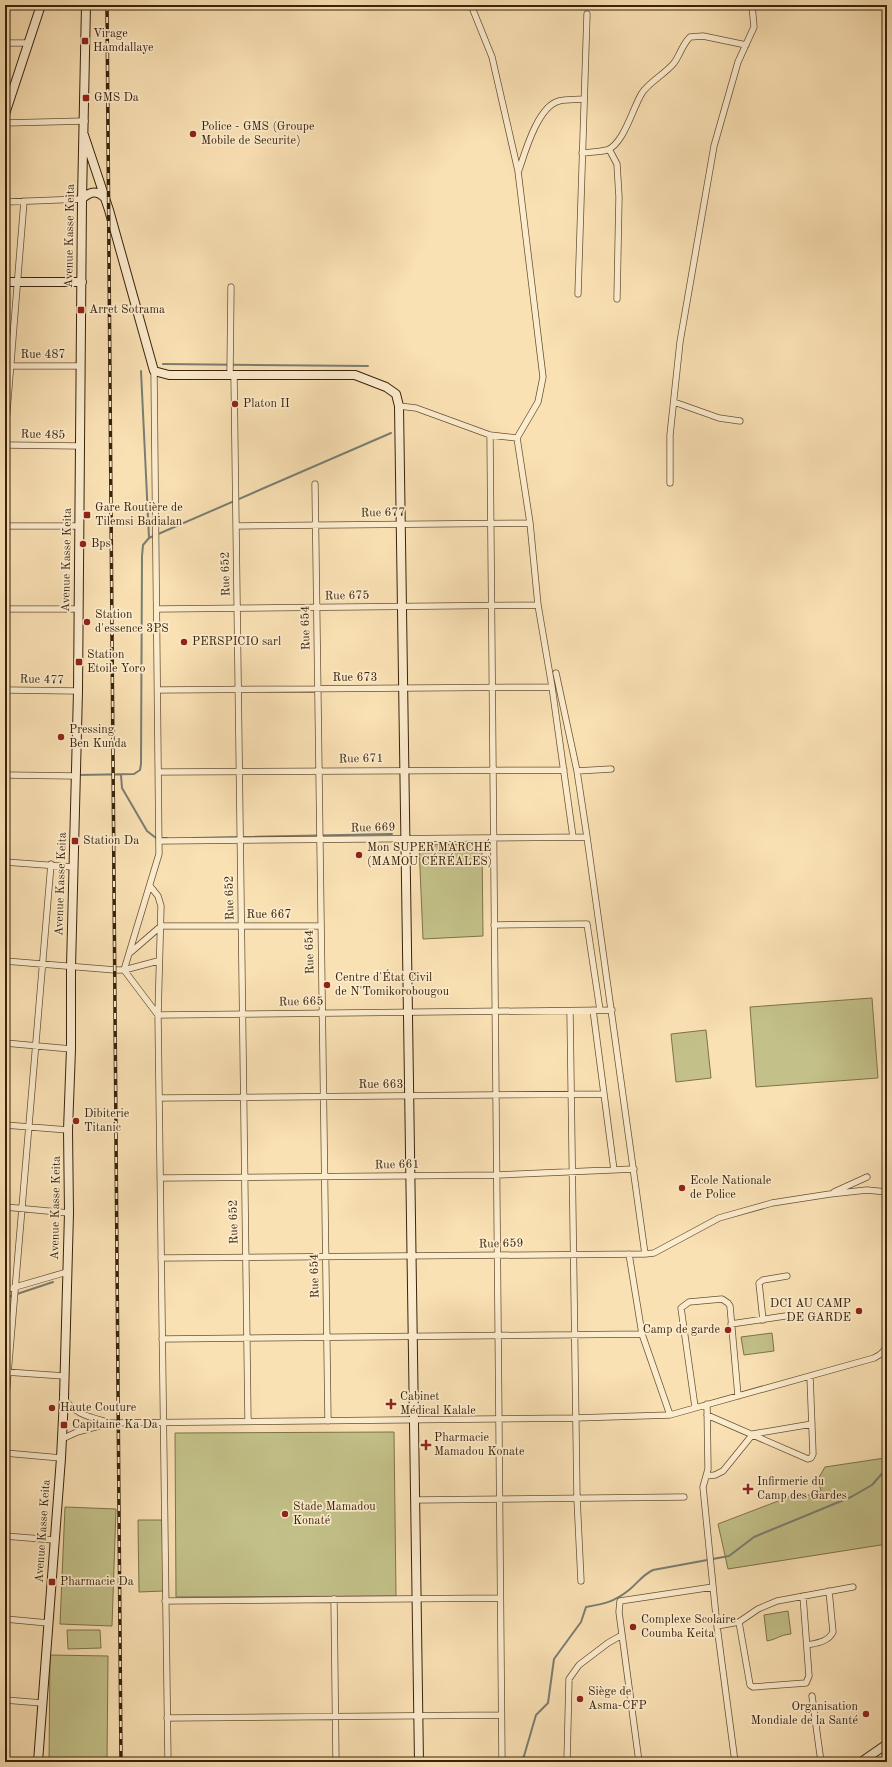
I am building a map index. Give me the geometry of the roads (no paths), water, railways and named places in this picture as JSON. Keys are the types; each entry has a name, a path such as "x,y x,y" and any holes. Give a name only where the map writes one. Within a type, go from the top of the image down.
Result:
{"street":[{"path":"5,114 41,5"},
{"name":"Avenue Kasse Keita","path":"38,1762 61,1458 64,1398 69,1213 68,1130 71,1049 71,967 78,691 82,199 85,121 86,5"},
{"path":"471,5 492,57 518,171 543,377 538,402 518,438 530,523 538,605 552,687 574,837"},
{"path":"670,483 670,435 680,342 714,146 738,62 754,27 752,5"},
{"path":"578,294 587,14"},
{"path":"582,153 609,149 617,142 630,122 637,102 643,91 668,70 675,61 682,44 690,37 703,36 746,45"},
{"path":"5,43 28,43"},
{"path":"518,171 528,142 547,107 558,101 584,99"},
{"path":"5,123 85,121"},
{"path":"84,135 105,198 154,371 160,841 159,854 124,970"},
{"path":"609,149 616,164 619,197 617,299"},
{"path":"5,202 82,199 91,192 101,194 105,198"},
{"path":"5,436 8,366 18,282 24,201"},
{"path":"5,282 82,282"},
{"name":"Rue 652","path":"231,287 236,526 248,1422"},
{"name":"Rue 487","path":"8,366 81,366"},
{"path":"154,371 169,375 355,375 386,387 396,394 399,406 419,1762"},
{"path":"674,402 719,418 740,421"},
{"path":"399,406 416,408 490,435 518,438"},
{"path":"490,435 502,1762"},
{"name":"Rue 485","path":"5,446 80,446"},
{"name":"Rue 654","path":"315,484 328,1421"},
{"name":"Rue 677","path":"236,526 530,523"},
{"path":"5,526 80,526"},
{"name":"Rue 675","path":"157,608 538,605"},
{"path":"5,609 78,609"},
{"path":"556,673 577,771 646,1254"},
{"name":"Rue 673","path":"158,690 552,687"},
{"name":"Rue 477","path":"5,690 78,691"},
{"name":"Rue 671","path":"159,772 404,769 564,770"},
{"path":"577,771 611,769"},
{"path":"5,775 76,776"},
{"name":"Rue 669","path":"160,841 587,837"},
{"path":"5,862 51,864 73,867"},
{"path":"5,1409 51,864"},
{"path":"150,886 158,896 161,906 158,960 158,1015 168,1762"},
{"path":"494,925 587,924 600,1010"},
{"path":"130,952 161,926"},
{"name":"Rue 667","path":"161,926 321,926"},
{"path":"5,961 124,970 158,960"},
{"path":"124,970 158,1015"},
{"path":"593,1010 614,1170"},
{"name":"Rue 665","path":"158,1015 612,1010"},
{"path":"570,1011 574,1335 580,1581"},
{"path":"5,1043 35,1047 71,1049"},
{"name":"Rue 663","path":"159,1098 604,1094"},
{"path":"5,1125 68,1130"},
{"name":"Rue 661","path":"160,1178 496,1175 634,1169"},
{"name":"Rue 659","path":"830,1194 866,1177"},
{"name":"Rue 659","path":"161,1258 646,1254 654,1253 719,1218 772,1203 867,1190 887,1192"},
{"path":"5,1207 69,1213"},
{"path":"629,1254 642,1334 670,1415"},
{"path":"887,1254 887,1294"},
{"path":"7,1290 15,1289 67,1272"},
{"path":"763,1320 759,1283 763,1280 787,1276"},
{"path":"695,1408 681,1308 689,1302 722,1299 730,1306 738,1396"},
{"path":"732,1324 792,1315"},
{"path":"162,1338 642,1334"},
{"path":"62,1439 70,1434 110,1423 576,1418 670,1415 874,1358 882,1354 886,1348 887,1342"},
{"path":"7,1372 64,1376"},
{"path":"707,1415 808,1459 811,1458 813,1454 810,1376"},
{"path":"64,1398 76,1412 110,1423"},
{"path":"707,1404 708,1469 703,1487 717,1626 735,1762"},
{"path":"706,1476 715,1475 722,1471 753,1434 812,1424"},
{"path":"5,1453 61,1458"},
{"path":"415,1500 684,1497"},
{"path":"5,1536 54,1540"},
{"path":"639,1762 619,1612 620,1601 713,1587"},
{"path":"717,1626 739,1622 758,1609 777,1601 853,1587"},
{"path":"807,1646 823,1642 831,1636 833,1632 829,1591"},
{"path":"739,1622 750,1684 753,1687 806,1683 809,1676 803,1596"},
{"path":"165,1601 500,1598"},
{"path":"334,1599 336,1762"},
{"path":"5,1619 48,1623"},
{"path":"567,1762 569,1679 579,1666 622,1635"},
{"path":"812,1696 821,1762"},
{"path":"5,1700 42,1703"},
{"path":"167,1718 501,1715"},
{"path":"861,1762 887,1744"}],"waterway":[{"path":"163,364 368,366"},
{"path":"141,371 149,538"},
{"path":"79,775 134,774 140,770 142,556 143,545 149,538 391,433"},
{"path":"121,775 122,788 147,831 156,838 167,838"},
{"path":"193,838 392,834"},
{"path":"5,1298 53,1282"},
{"path":"519,1762 524,1756 536,1715 548,1703 554,1659 581,1622 586,1607 614,1600 629,1590 653,1570 729,1556 754,1537 851,1497 872,1485 887,1468"}],"railway":[{"path":"107,5 121,1762"}],"place":[{"name":"Virage Hamdallaye","path":"85,41"},
{"name":"GMS Da","path":"86,98"},
{"name":"Police - GMS (Groupe Mobile de Securite)","path":"193,134"},
{"name":"Arret Sotrama","path":"81,310"},
{"name":"Platon II","path":"235,404"},
{"name":"Gare Routière de Tilemsi Badialan","path":"87,515"},
{"name":"Bps","path":"83,544"},
{"name":"Station d'essence 3PS","path":"87,622"},
{"name":"PERSPICIO sarl","path":"184,642"},
{"name":"Station Etoile Yoro","path":"79,662"},
{"name":"Pressing Ben Kunda","path":"61,737"},
{"name":"Station Da","path":"75,841"},
{"name":"Mon SUPER MARCHÉ (MAMOU CÉRÉALES)","path":"359,855"},
{"name":"Centre d'État Civil de N'Tomikorobougou","path":"327,985"},
{"name":"Dibiterie Titanic","path":"76,1121"},
{"name":"Ecole Nationale de Police","path":"682,1188"},
{"name":"DCI AU CAMP DE GARDE","path":"859,1311"},
{"name":"Camp de garde","path":"728,1330"},
{"name":"Cabinet Médical Kalale","path":"391,1404"},
{"name":"Haute Couture","path":"52,1408"},
{"name":"Capitaine Ka Da","path":"64,1425"},
{"name":"Pharmacie Mamadou Konate","path":"426,1445"},
{"name":"Infirmerie du Camp des Gardes","path":"748,1489"},
{"name":"Stade Mamadou Konaté","path":"285,1514"},
{"name":"Pharmacie Da","path":"52,1582"},
{"name":"Complexe Scolaire Coumba Keita","path":"633,1627"},
{"name":"Siège de Asma-CFP","path":"580,1699"},
{"name":"Organisation Mondiale de la Santé","path":"866,1714"}]}
